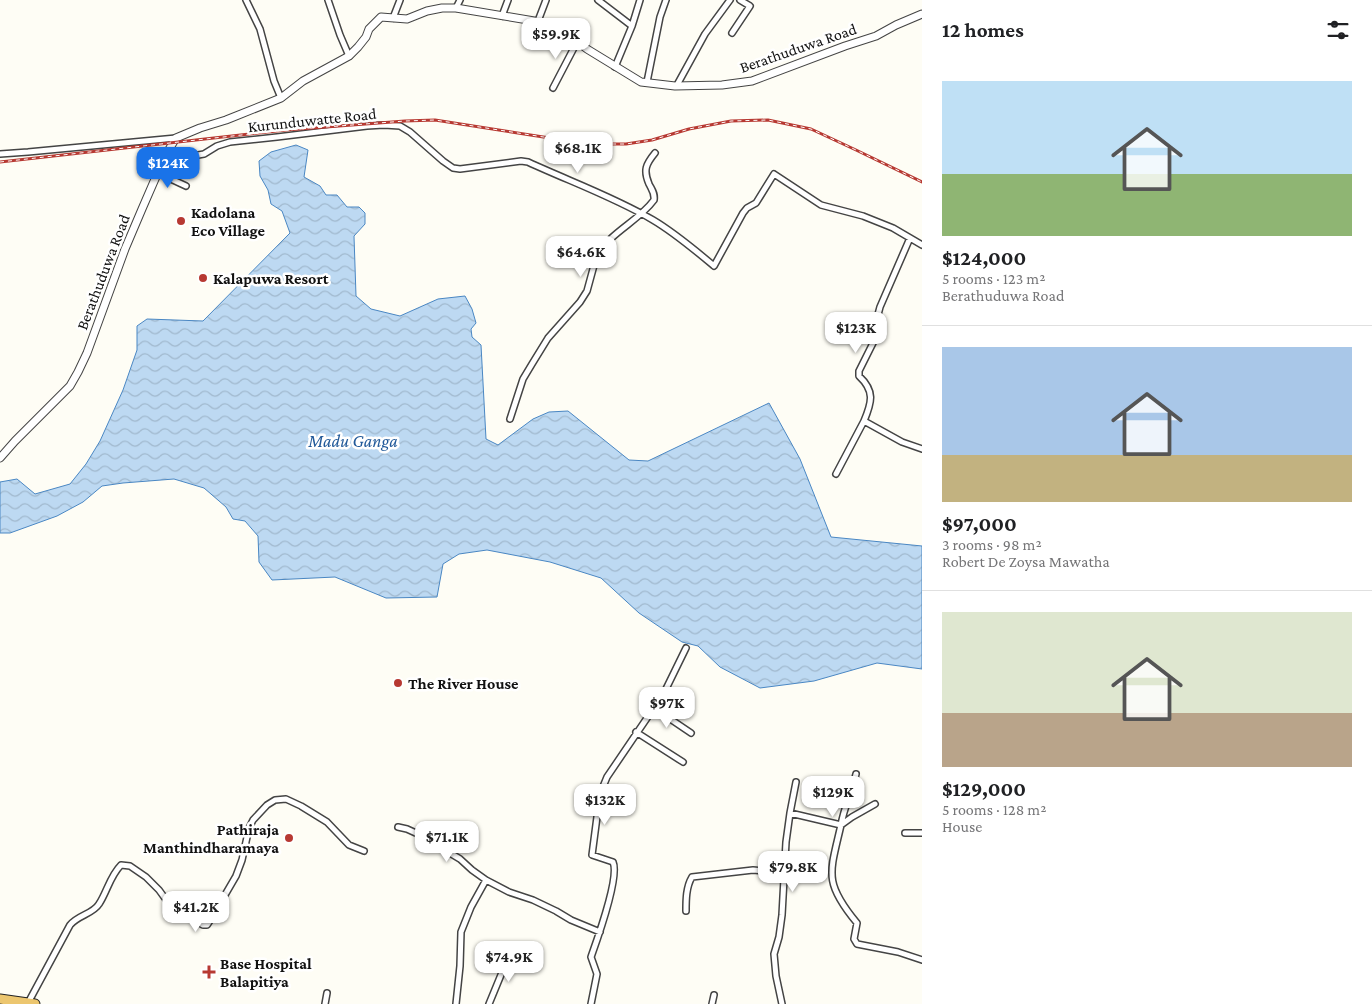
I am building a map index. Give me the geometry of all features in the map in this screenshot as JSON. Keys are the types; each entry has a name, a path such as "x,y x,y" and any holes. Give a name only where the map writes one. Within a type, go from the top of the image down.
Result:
{"highway":[{"path":"0,999 32,1004"}],"street":[{"path":"246,0 260,29 274,81 282,98"},
{"path":"328,0 349,56"},
{"path":"393,18 400,0"},
{"path":"456,8 460,0"},
{"path":"502,16 508,0"},
{"path":"538,21 546,0"},
{"path":"598,0 632,26"},
{"path":"615,67 632,26 640,0"},
{"path":"647,82 660,17 666,0"},
{"path":"677,86 705,34 730,0"},
{"path":"732,33 750,6 740,0"},
{"name":"Berathuduwa Road","path":"0,458 70,386 78,372 125,249 165,156 176,138 282,98 303,81 349,56 366,37 369,29 382,17 407,19 427,11 456,8 538,21 552,25 641,82 677,86 722,85 752,81 876,36 922,14"},
{"path":"553,88 577,42"},
{"name":"Kurunduwatte Road","path":"165,156 181,158 204,154 217,146 230,142 367,126 400,126 410,132 453,168 460,169 522,161 528,162 611,199 654,220 714,266 743,213 756,203 774,174 820,204 864,216 893,228 922,245"},
{"path":"0,154 176,138"},
{"path":"510,419 522,379 548,338 580,302 587,290 598,253 605,244 651,204 655,197 646,173 647,163 655,153"},
{"path":"158,173 186,186"},
{"path":"836,474 864,421 870,400 870,390 859,376 859,371 874,341 880,307 910,238"},
{"path":"864,421 902,442 922,449"},
{"path":"591,1004 597,974 590,957 608,904 614,866 613,862 592,855 600,794 607,777 664,693 686,648"},
{"path":"654,708 691,733"},
{"path":"636,732 683,762"},
{"path":"856,774 843,811 832,862 831,875 833,886 839,899 857,923 854,939 857,944 898,952 922,960"},
{"path":"782,1004 776,976 774,954 779,937 785,857 796,782"},
{"path":"32,1004 70,925 99,905 114,873 121,865 130,866 146,877 159,890 172,908 203,925 212,919 236,876 242,860 249,828 267,805 275,800 286,799 301,806 328,822 350,845 364,850"},
{"path":"790,813 841,825 875,804"},
{"path":"398,827 418,834 460,859 486,880 509,892 526,897 571,920 600,932"},
{"path":"905,833 922,833"},
{"path":"686,911 689,881 692,877 753,870 785,873"},
{"path":"456,1004 461,932 471,907 486,880"},
{"path":"489,1004 510,954"},
{"path":"325,1004 326,993"},
{"path":"712,1004 714,995"}],"water":[{"name":"Madu Ganga","path":"296,145 308,150 304,177 320,186 326,195 337,195 347,207 359,207 365,213 365,224 354,236 356,296 371,309 400,316 438,299 465,296 472,309 476,323 471,329 472,337 481,345 486,439 498,445 533,419 549,412 568,411 629,460 648,461 769,403 800,459 831,537 922,546 922,669 877,663 814,681 760,688 720,667 698,646 682,642 639,613 601,578 550,562 487,550 459,554 443,564 437,597 386,598 335,577 272,580 259,562 258,536 245,521 233,519 226,507 204,488 174,479 102,486 83,502 57,516 10,533 0,533 0,482 17,479 35,494 70,484 86,464 100,441 123,390 137,350 137,326 147,319 203,321 290,233 282,211 271,204 268,190 260,176 259,161 271,152"}],"railway":[{"path":"0,162 286,130 405,121 435,120 569,141 626,144 652,140 689,129 731,121 768,120 811,129 922,182"}],"place":[{"name":"Kadolana Eco Village","path":"181,221"},
{"name":"Kalapuwa Resort","path":"203,278"},
{"name":"The River House","path":"398,683"},
{"name":"Pathiraja Manthindharamaya","path":"289,838"},
{"name":"Base Hospital Balapitiya","path":"209,972"}]}
